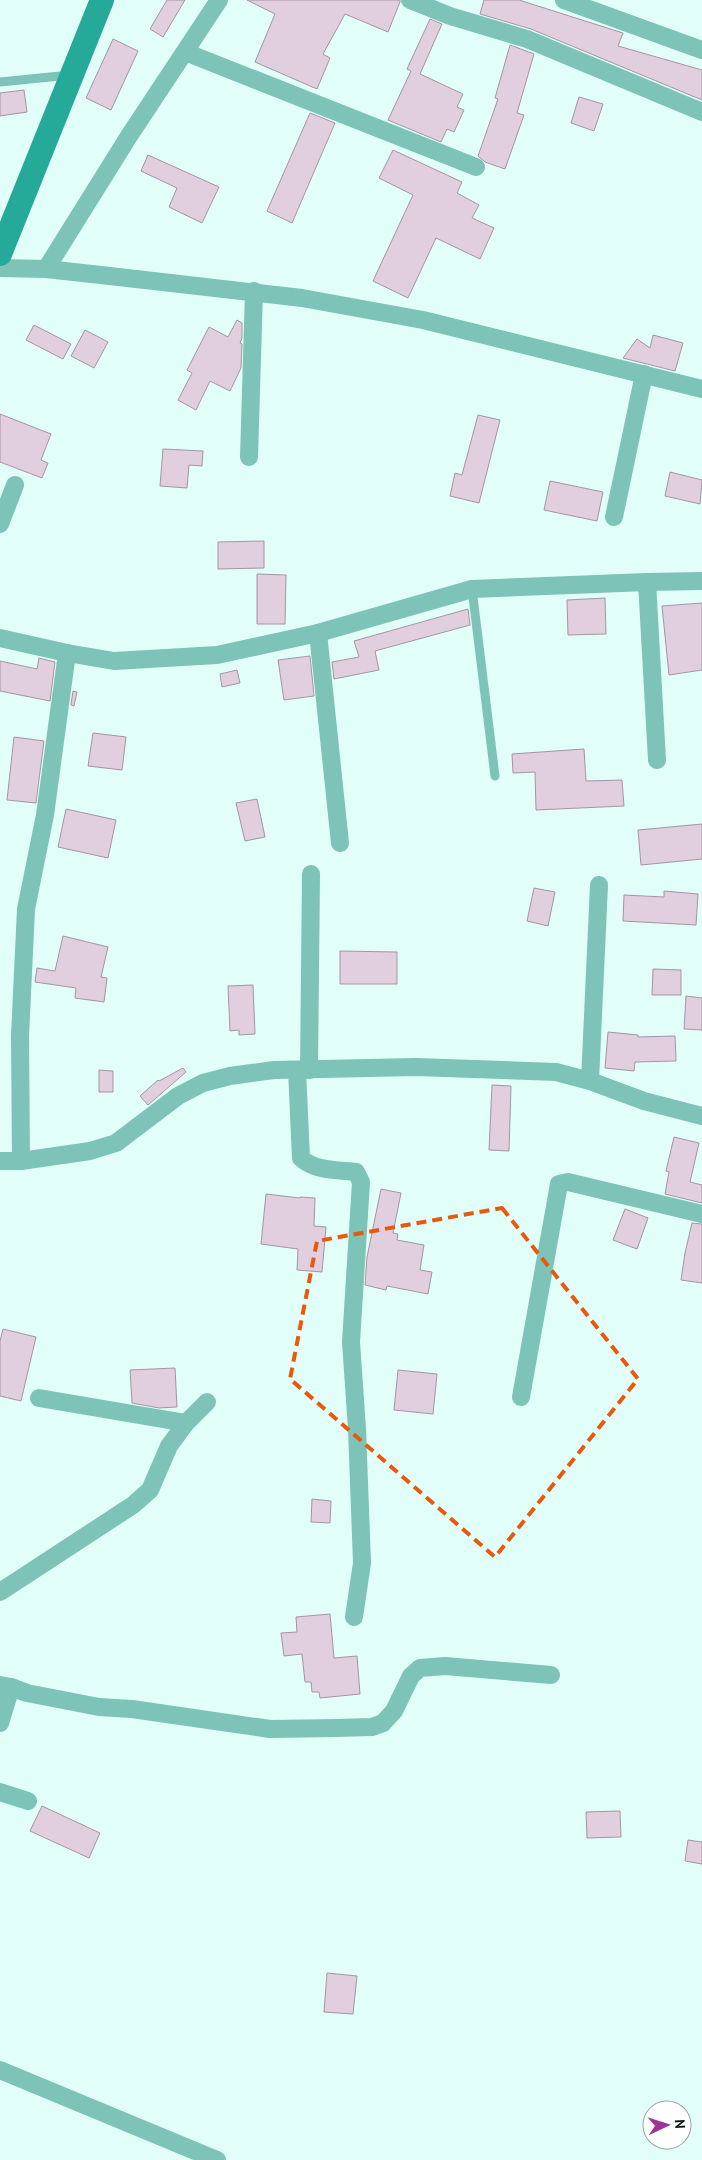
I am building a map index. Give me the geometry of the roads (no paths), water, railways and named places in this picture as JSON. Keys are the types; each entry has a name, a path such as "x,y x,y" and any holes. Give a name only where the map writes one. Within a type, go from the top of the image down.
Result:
{"street":[{"path":"0,254 102,0"},
{"path":"46,269 129,136 219,0"},
{"path":"410,0 450,16 527,39 702,112"},
{"path":"564,0 702,50"},
{"path":"185,52 476,167"},
{"path":"0,268 46,269 254,291 302,298 423,320 702,389"},
{"path":"249,457 254,291"},
{"path":"614,517 644,374"},
{"path":"0,524 15,485"},
{"path":"0,638 67,654 114,662 217,655 318,633 472,590 702,581"},
{"path":"647,582 657,760"},
{"path":"318,633 340,843"},
{"path":"21,1161 20,1036 26,909 45,815 67,654"},
{"path":"311,874 301,1158 306,1163 318,1167 356,1172 361,1182 350,1342 357,1429 362,1563 354,1617"},
{"path":"590,1081 599,886"},
{"path":"0,1161 21,1161 90,1151 116,1143 178,1096 203,1083 248,1074 303,1070 416,1066 556,1072 590,1081 644,1101 702,1116"},
{"path":"521,1397 559,1184 568,1182 702,1214"},
{"path":"39,1398 186,1423"},
{"path":"0,1592 133,1505 144,1495 154,1483 169,1446 186,1423 207,1402"},
{"path":"0,1723 6,1686 27,1693 99,1707 132,1709 270,1729 372,1727 384,1723 394,1711 411,1676 420,1668 445,1666 551,1675"},
{"path":"0,1792 28,1801"},
{"path":"0,2070 217,2160"}],"lane":[{"path":"0,82 72,74"},
{"path":"472,590 495,776"}]}
